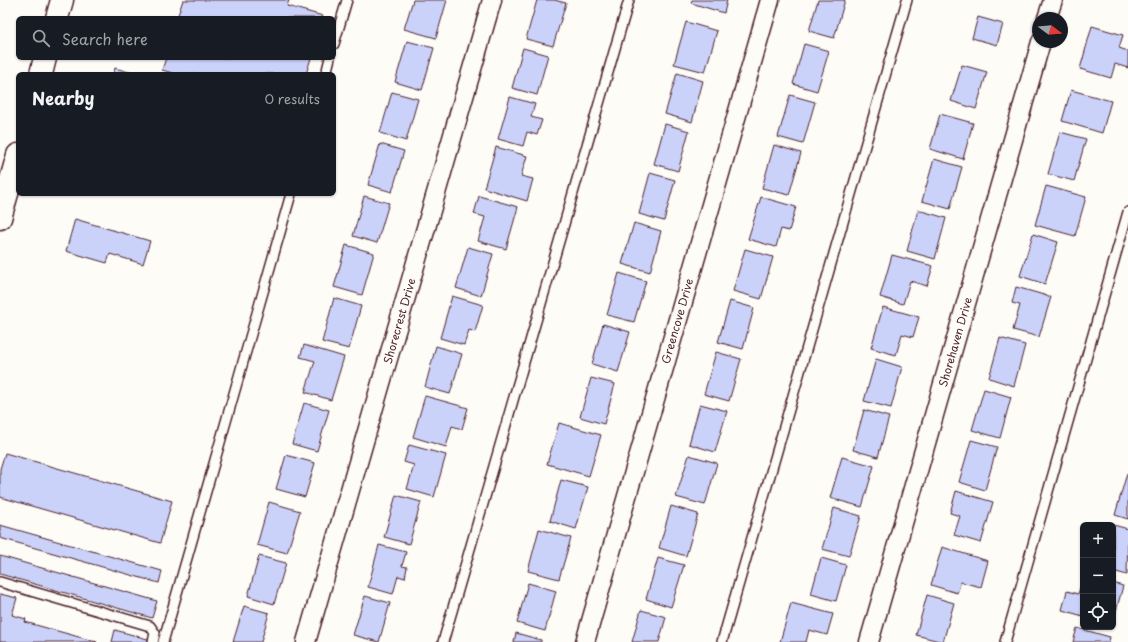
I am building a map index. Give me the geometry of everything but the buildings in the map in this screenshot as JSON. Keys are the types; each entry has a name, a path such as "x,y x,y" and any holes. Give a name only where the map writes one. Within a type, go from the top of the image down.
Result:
{"street":[{"path":"58,16 62,0"},
{"name":"Shorecrest Drive","path":"306,642 492,0"},
{"name":"Greencove Drive","path":"585,642 770,0"},
{"path":"1049,12 1053,0"},
{"name":"Shorehaven Drive","path":"869,642 1039,48"},
{"path":"42,72 44,60"},
{"path":"0,218 16,162"}],"lane":[{"path":"336,37 347,0"},
{"path":"443,642 628,0"},
{"path":"722,642 907,0"},
{"path":"326,72 330,60"},
{"path":"163,642 290,196"},
{"path":"1005,642 1128,212"},
{"path":"0,582 150,626 155,633 153,642"}]}
